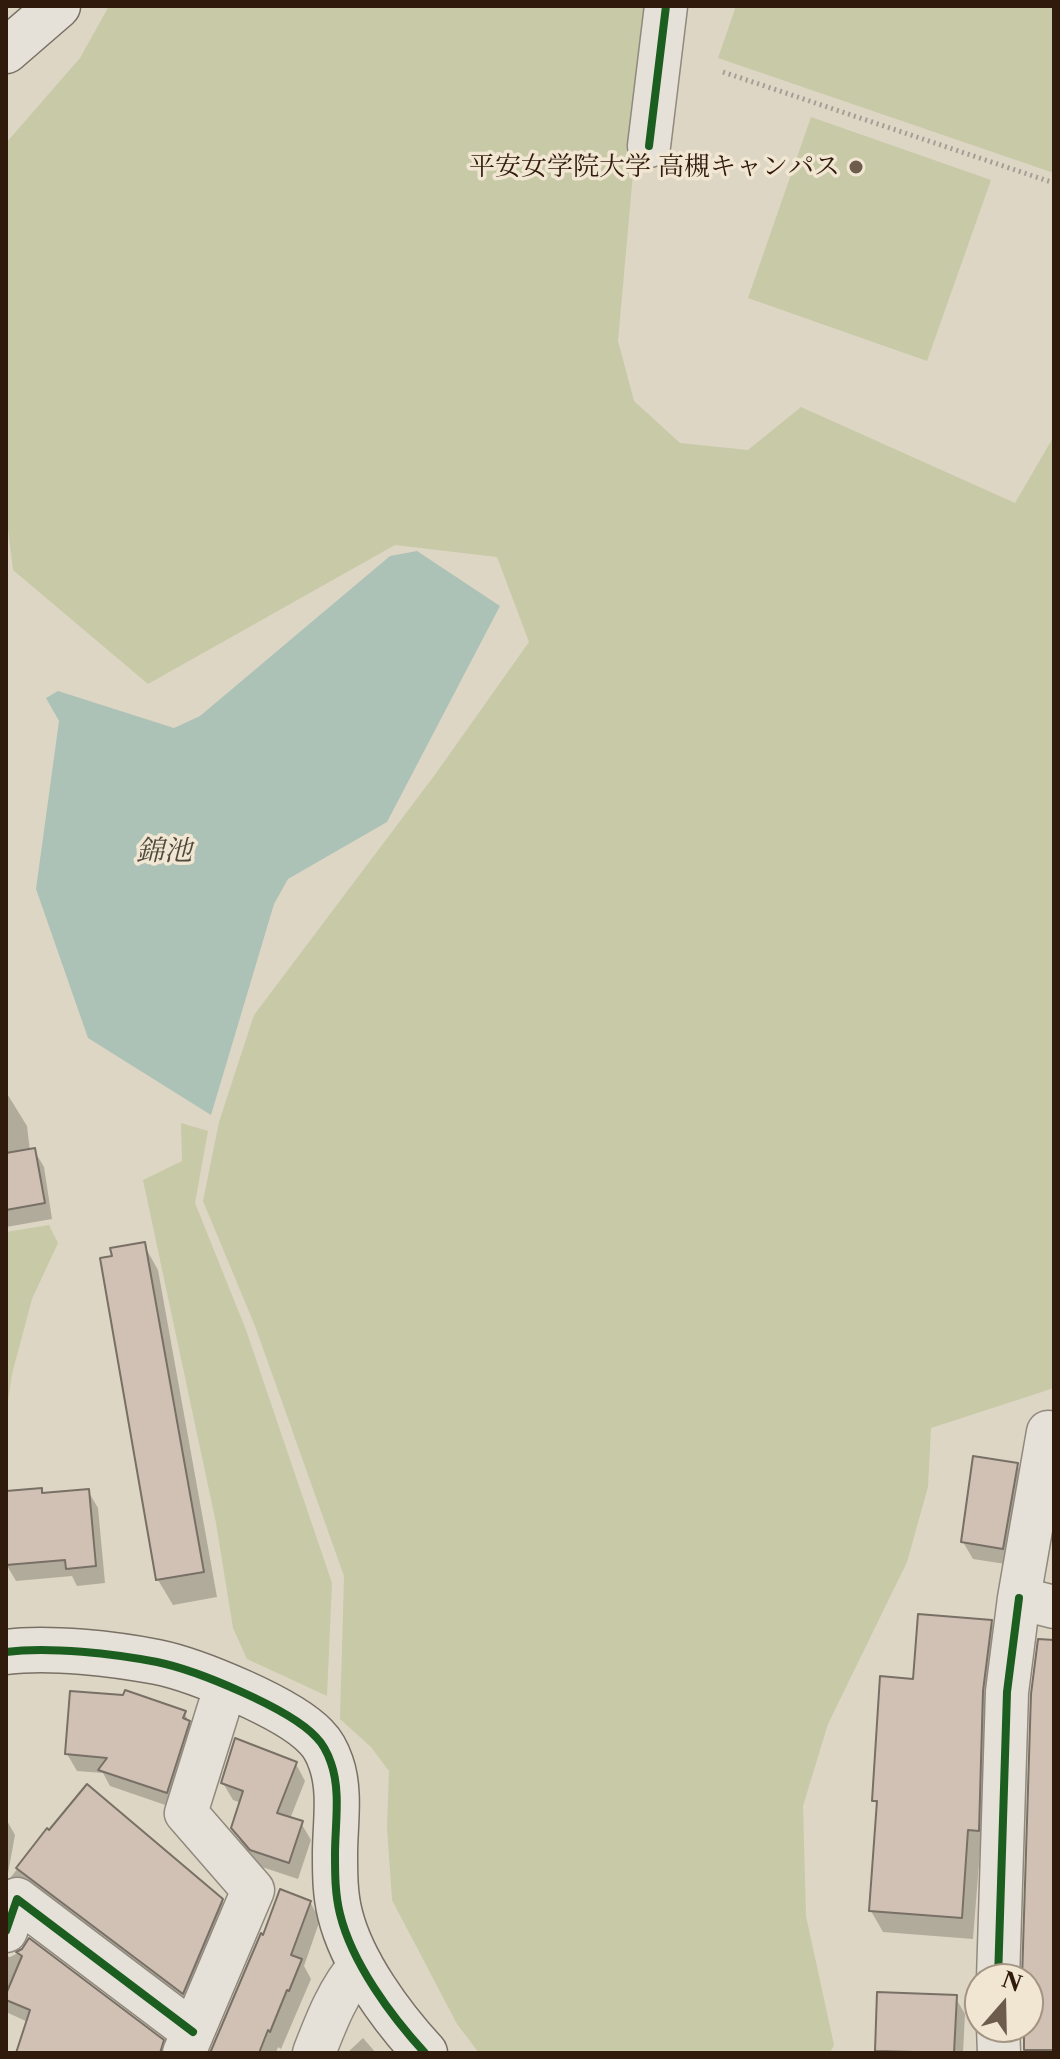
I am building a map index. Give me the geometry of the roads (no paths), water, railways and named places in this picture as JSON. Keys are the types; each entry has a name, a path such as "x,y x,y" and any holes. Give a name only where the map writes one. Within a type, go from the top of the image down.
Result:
{"street":[{"path":"6,51 58,6"},
{"path":"649,146 666,6"},
{"path":"999,1963 1007,1692 1037,1603 1048,1432"},
{"path":"6,1652 47,1650 158,1662 226,1685 279,1711 317,1737 331,1764 336,1786 337,1900 344,1929 397,2023 425,2053"},
{"path":"6,1931 17,1899 188,2042 253,1890 186,1813 226,1685"},
{"path":"314,2053 331,2011 350,1976 361,1964"}],"water":[{"name":"錦池","path":"417,551 500,606 387,822 288,879 274,904 211,1115 88,1038 36,889 59,721 46,698 58,691 174,728 200,716 390,556"}],"place":[{"name":"平安女学院大学 高槻キャンパス","path":"856,167"}]}
